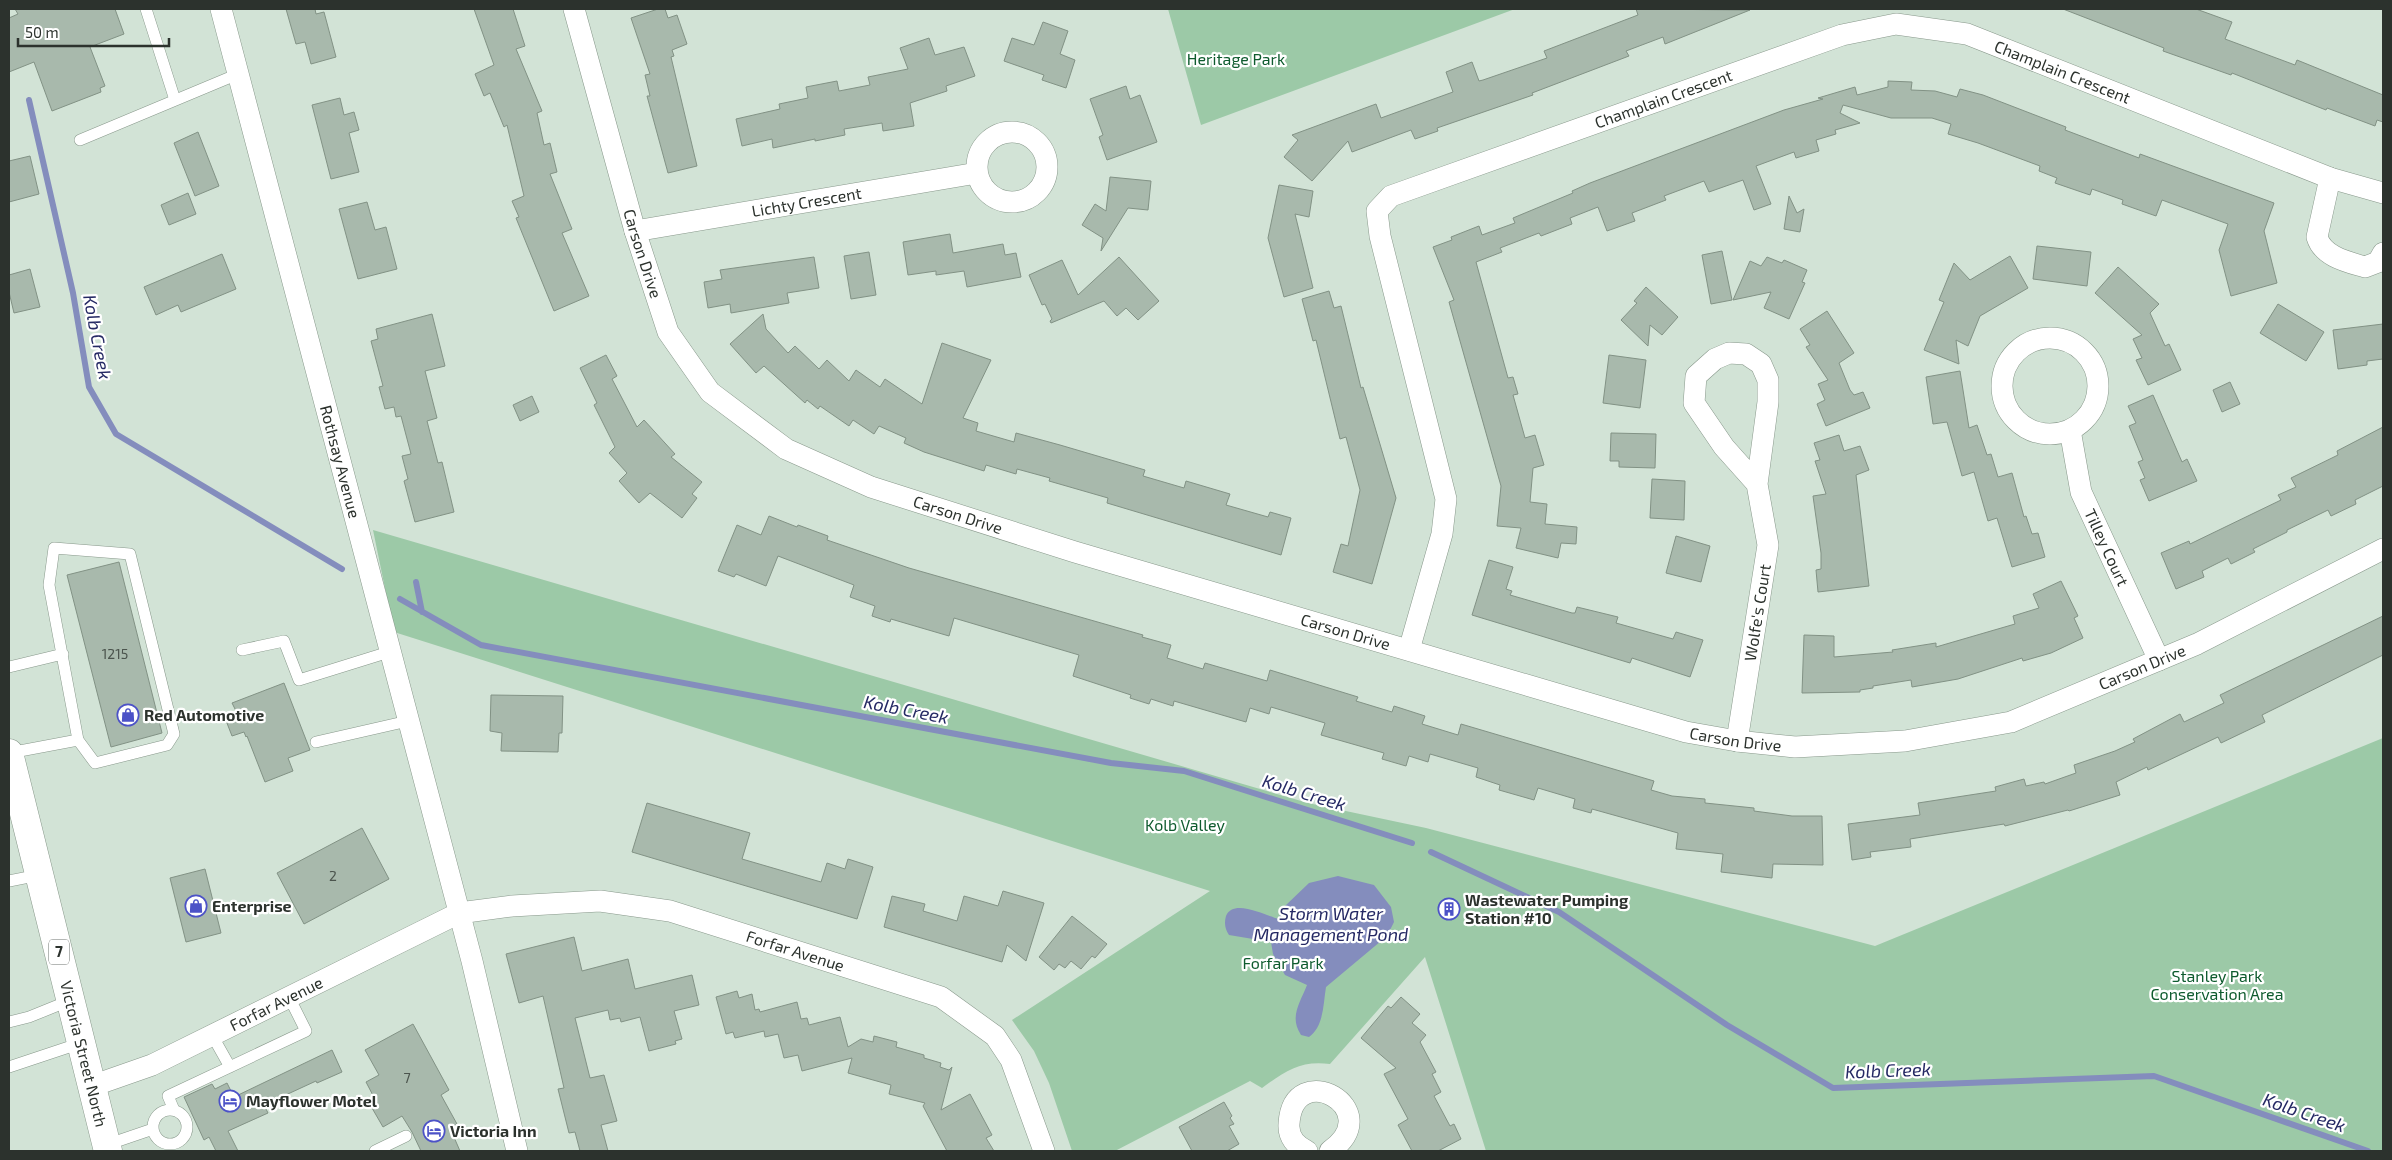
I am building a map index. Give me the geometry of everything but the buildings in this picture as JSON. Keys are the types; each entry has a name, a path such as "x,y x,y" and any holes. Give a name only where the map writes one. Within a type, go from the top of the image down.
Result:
{"main road":[{"name":"Victoria Street North","path":"9,753 107,1148"}],"street":[{"name":"Rothsay Avenue","path":"221,9 458,913"},
{"name":"Carson Drive","path":"574,9 635,231 668,332 710,392 786,450 890,493 1075,552 1686,732 1737,741 1794,747 1905,741 2011,722 2197,644 2383,550"},
{"name":"Champlain Crescent","path":"1409,650 1442,534 1446,499 1380,236 1376,212 1391,196 1842,35 1896,24 1966,34 2330,178 2383,193"},
{"name":"Lichty Crescent","path":"635,231 977,173"},
{"path":"2330,178 2317,237 2319,245 2338,259 2365,267 2378,262 2383,253"},
{"path":"2044,338 2062,339 2078,347 2092,362 2098,381 2096,401 2086,418 2070,430 2052,435 2034,432 2019,422 2008,408 2002,390 2004,372 2013,356 2026,344 2044,338"},
{"name":"Wolfe's Court","path":"1737,741 1768,545 1757,484 1768,402 1768,380 1761,364 1746,354 1729,353 1715,359 1696,376 1694,403 1724,447 1757,484"},
{"name":"Tilley Court","path":"2070,430 2081,492 2159,660"},
{"name":"Forfar Avenue","path":"92,1086 152,1065 458,913 512,906 600,901 670,910 940,997 995,1036 1011,1060 1044,1151"},
{"path":"458,913 472,961 517,1151"},
{"path":"1307,1151 1293,1141 1288,1131 1290,1110 1302,1096 1312,1092 1323,1091 1333,1094 1344,1104 1348,1114 1348,1133 1342,1143 1330,1151"}],"lane":[{"path":"146,9 175,100"},
{"path":"80,140 238,74"},
{"path":"54,548 130,554 174,734 167,745 95,763 78,740 63,654 49,585 54,548"},
{"path":"242,650 284,641 299,680 389,652"},
{"path":"9,668 63,654"},
{"path":"316,742 408,721"},
{"path":"9,753 78,740"},
{"path":"9,881 40,875"},
{"path":"174,1110 168,1110 159,1114 155,1118 153,1129 154,1134 162,1142 180,1146 186,1132 186,1126 182,1116 174,1110 168,1096 306,1031 289,996"},
{"path":"9,1022 29,1017 71,1000"},
{"path":"212,1035 230,1067"},
{"path":"9,1067 81,1043"},
{"path":"107,1148 153,1129"},
{"path":"375,1151 406,1136"}],"green space":[{"name":"Heritage Park","path":"1168,9 1515,9 1201,125"},
{"name":"Stanley Park Conservation Area","path":"373,530 1308,803 1426,828 1875,946 2383,738 2383,1151 1486,1151 1425,957 1330,1064 1302,1065 1286,1072 1262,1088 1250,1081 1115,1151 1072,1151 1049,1083 1034,1051 1012,1020 1210,891 394,632"}],"water":[{"name":"Storm Water Management Pond","path":"1338,876 1374,885 1391,907 1394,922 1387,936 1326,987 1318,1027 1309,1037 1301,1035 1296,1022 1297,1010 1307,985 1285,975 1273,954 1271,942 1229,935 1225,926 1225,919 1230,911 1235,908 1242,908 1278,919 1285,906 1309,883"}],"waterway":[{"name":"Kolb Creek","path":"29,100 73,293 89,387 116,434 342,569"},
{"path":"416,582 422,612"},
{"name":"Kolb Creek","path":"400,599 481,645 1111,763 1184,771 1412,843"},
{"name":"Kolb Creek","path":"1431,852 1559,912 1727,1025 1833,1088 2154,1076 2368,1151"}],"place":[{"name":"Red Automotive","path":"128,715"},
{"name":"Enterprise","path":"196,906"},
{"name":"Wastewater Pumping Station #10","path":"1449,909"},
{"name":"Mayflower Motel","path":"230,1101"},
{"name":"Victoria Inn","path":"434,1131"}],"park label":[{"name":"Kolb Valley","path":"1185,825"},
{"name":"Forfar Park","path":"1283,963"}]}
